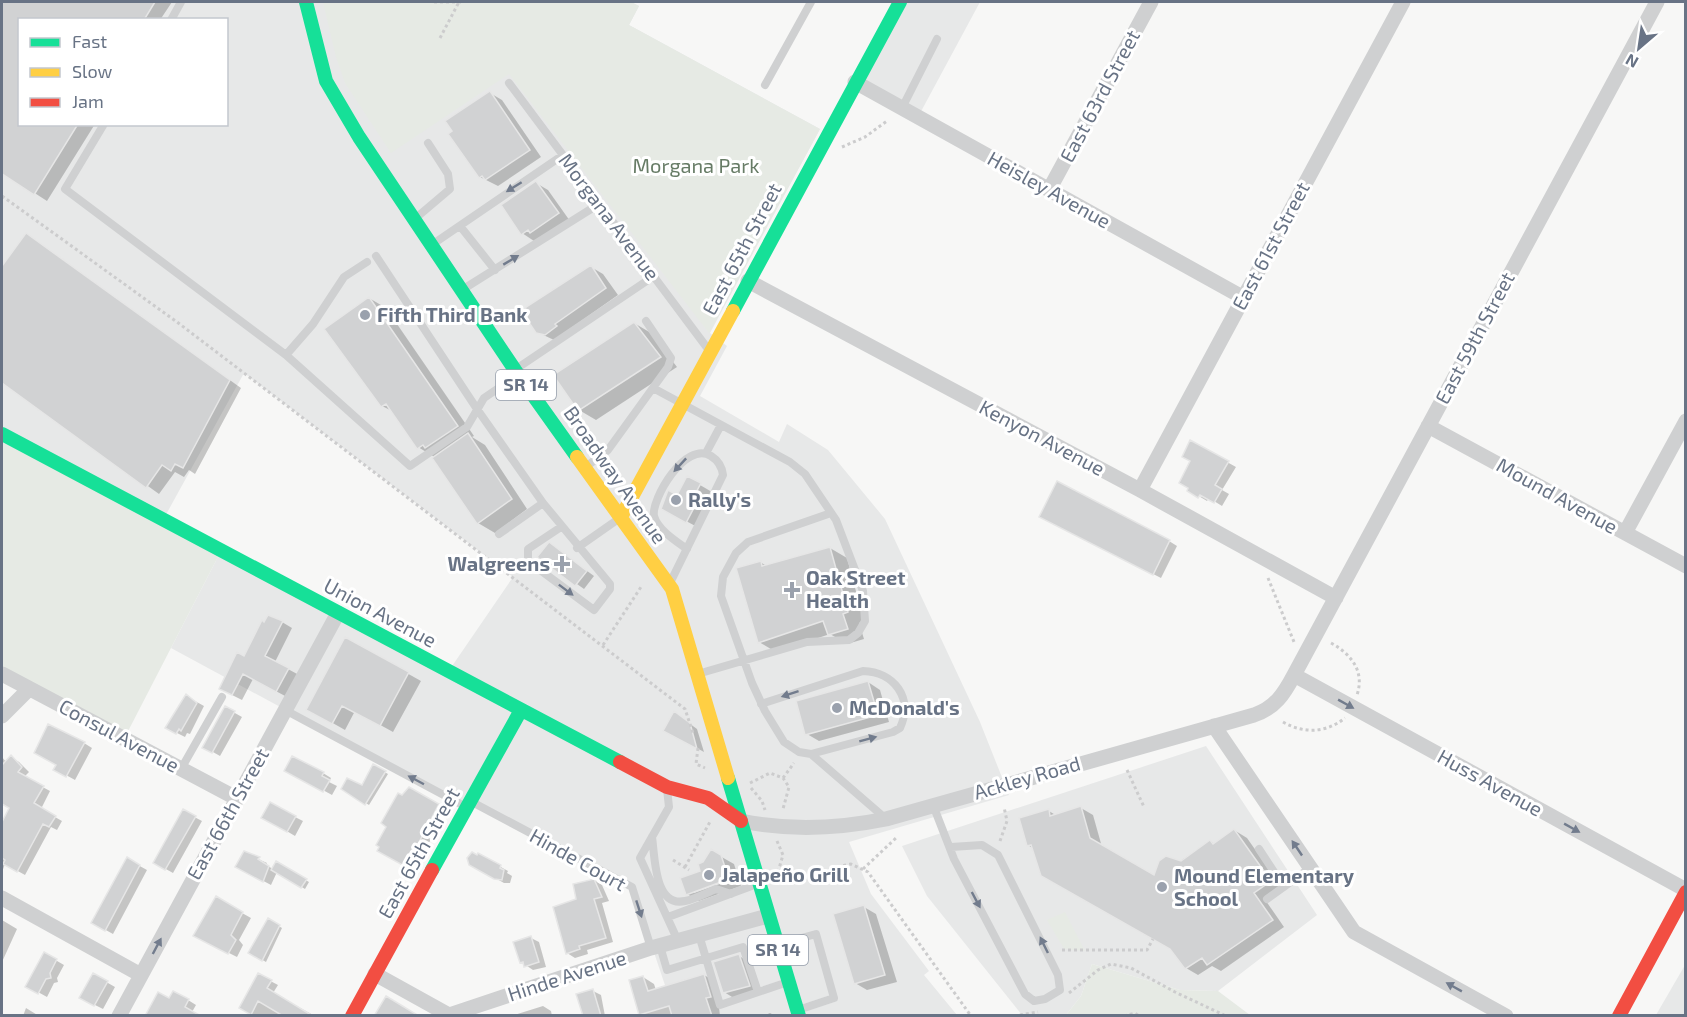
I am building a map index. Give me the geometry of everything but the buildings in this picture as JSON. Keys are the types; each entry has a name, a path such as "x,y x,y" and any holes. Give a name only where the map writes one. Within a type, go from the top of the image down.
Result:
{"main road":[{"name":"Broadway Avenue","path":"306,2 326,81 360,139 517,372 669,585 798,1013"},
{"name":"East 65th Street","path":"621,517 900,2"},
{"name":"Union Avenue","path":"2,434 667,788 708,798 741,821"},
{"name":"East 65th Street","path":"352,1016 521,711"},
{"path":"1619,1016 1686,891"}],"street":[{"name":"East 63rd Street","path":"1049,190 1151,2"},
{"name":"East 61st Street","path":"1140,490 1403,2"},
{"name":"East 59th Street","path":"1294,675 1657,2"},
{"name":"Heisley Avenue","path":"855,82 1244,298"},
{"name":"Kenyon Avenue","path":"748,280 1140,490 1335,598"},
{"path":"1625,533 1686,421"},
{"name":"Mound Avenue","path":"1428,426 1686,566"},
{"name":"East 66th Street","path":"119,1016 338,613"},
{"name":"Consul Avenue","path":"2,674 236,798"},
{"name":"Ackley Road","path":"741,821 771,827 833,828 886,819 1266,711 1283,696 1294,675"},
{"name":"Huss Avenue","path":"1294,675 1686,891"},
{"path":"2,716 29,689"},
{"path":"1214,726 1354,932 1506,1016"},
{"path":"2,898 141,975"},
{"name":"Hinde Avenue","path":"375,974 448,1015 656,947 768,916"}],"lane":[{"path":"172,18 181,2"},
{"path":"765,85 811,2"},
{"path":"903,108 937,39"},
{"name":"Morgana Avenue","path":"509,83 709,351"},
{"path":"103,126 65,189 286,355 410,466 467,428 484,398 517,372 654,276"},
{"path":"414,220 450,189 448,174 428,143"},
{"path":"430,245 563,156"},
{"path":"461,290 599,204"},
{"path":"460,226 495,270"},
{"path":"376,256 477,409 543,503 610,584 610,589 594,610 528,561 528,549 561,527"},
{"path":"286,355 313,324 344,277 367,262"},
{"path":"586,467 608,450 653,388 671,358 646,321"},
{"path":"653,388 790,462 806,474 831,513 863,591 865,621 858,633 849,640 807,642 697,675"},
{"path":"706,453 721,425"},
{"path":"669,585 687,549 723,475 719,462 706,453 698,452 684,459 673,472 654,507 656,519 667,534 687,549"},
{"path":"499,534 543,503"},
{"path":"761,704 863,671 879,673 892,680 900,689 905,700 906,711 900,728 893,732 811,754 799,752 784,742 761,704 721,596 723,577 736,553 748,542 831,513"},
{"path":"578,548 621,517"},
{"path":"181,769 222,698"},
{"name":"Hinde Court","path":"285,710 632,887 667,970 706,959"},
{"path":"811,754 886,819"},
{"path":"667,788 669,807 640,858 678,941"},
{"path":"933,804 954,859 1025,994 1034,1001 1045,999 1060,990 1058,975 998,855 982,845 951,847"},
{"path":"652,837 657,878 669,899 677,902 685,901 716,889 731,894"},
{"path":"1259,849 1284,887"},
{"path":"1267,899 1310,868"},
{"path":"668,917 758,884"},
{"path":"777,945 816,934 834,998 798,1013"},
{"path":"699,935 720,1005 788,982"},
{"path":"706,959 726,955 743,947 758,992"},
{"path":"735,989 739,999"}],"path":[{"path":"434,2 460,2 440,38"},
{"path":"838,148 865,137 887,121"},
{"path":"2,196 177,322 685,709 699,748 696,764"},
{"path":"1268,578 1294,642"},
{"path":"603,645 641,587"},
{"path":"1331,643 1350,655 1357,667 1359,689 1356,697"},
{"path":"1283,722 1296,729 1311,731 1326,728 1346,717"},
{"path":"783,778 794,763"},
{"path":"1126,770 1144,807"},
{"path":"762,801 749,784 755,778 770,773 783,778 789,787 783,809"},
{"path":"1000,841 1007,821 1004,807"},
{"path":"684,867 713,815"},
{"path":"863,869 896,838"},
{"path":"783,855 778,872 801,880 813,879 851,864 868,873 971,1016"},
{"path":"673,860 690,870"},
{"path":"1062,950 1147,950 1153,939"},
{"path":"1066,996 1098,970 1111,964 1131,968 1226,1016"},
{"path":"1014,1016 1040,1011"},
{"path":"1124,1016 1135,1013 1140,1016"}],"shaded area":[{"path":"2,2 631,2 639,6 629,25 820,129 710,333 727,346 700,396 779,442 787,424 828,450 885,519 980,722 1009,795 849,842 871,894 929,971 924,975 957,1015 675,1015 632,887 471,801 467,808 171,648 221,551 448,672 513,577 244,373 163,520 2,434"},
{"path":"900,2 980,2 918,117 855,82"},
{"path":"1206,746 1317,915 1218,991 1180,990 1092,964 1081,996 1066,1015 1022,1015 927,896 902,846"},
{"path":"1685,965 1685,1015 1656,1015"}],"green space":[{"name":"Morgana Park","path":"323,2 631,2 639,6 629,25 820,129 709,333 509,74 391,153 345,83 336,57"},
{"path":"2,434 221,551 124,739 2,673"},
{"path":"1065,912 1085,951 1064,949 1047,920"},
{"path":"1092,964 1180,990 1218,991 1250,1015 1066,1015 1081,996"}],"traffic: fast":[{"path":"306,2 326,81 359,137 515,370 577,457"},
{"path":"733,311 900,2"},
{"path":"2,434 620,762"},
{"path":"432,870 521,710"},
{"path":"728,778 799,1016"}],"traffic: slow":[{"path":"621,517 733,311"},
{"path":"577,457 672,589 728,778"}],"traffic: jam":[{"path":"620,762 667,787 708,798 741,821"},
{"path":"352,1016 432,870"},
{"path":"1619,1016 1686,892"}],"place":[{"name":"Fifth Third Bank","path":"365,315"},
{"name":"Rally's","path":"676,500"},
{"name":"Walgreens","path":"562,564"},
{"name":"Oak Street Health","path":"792,590"},
{"name":"McDonald's","path":"837,708"},
{"name":"Jalapeño Grill","path":"709,875"},
{"name":"Mound Elementary School","path":"1162,887"}]}
